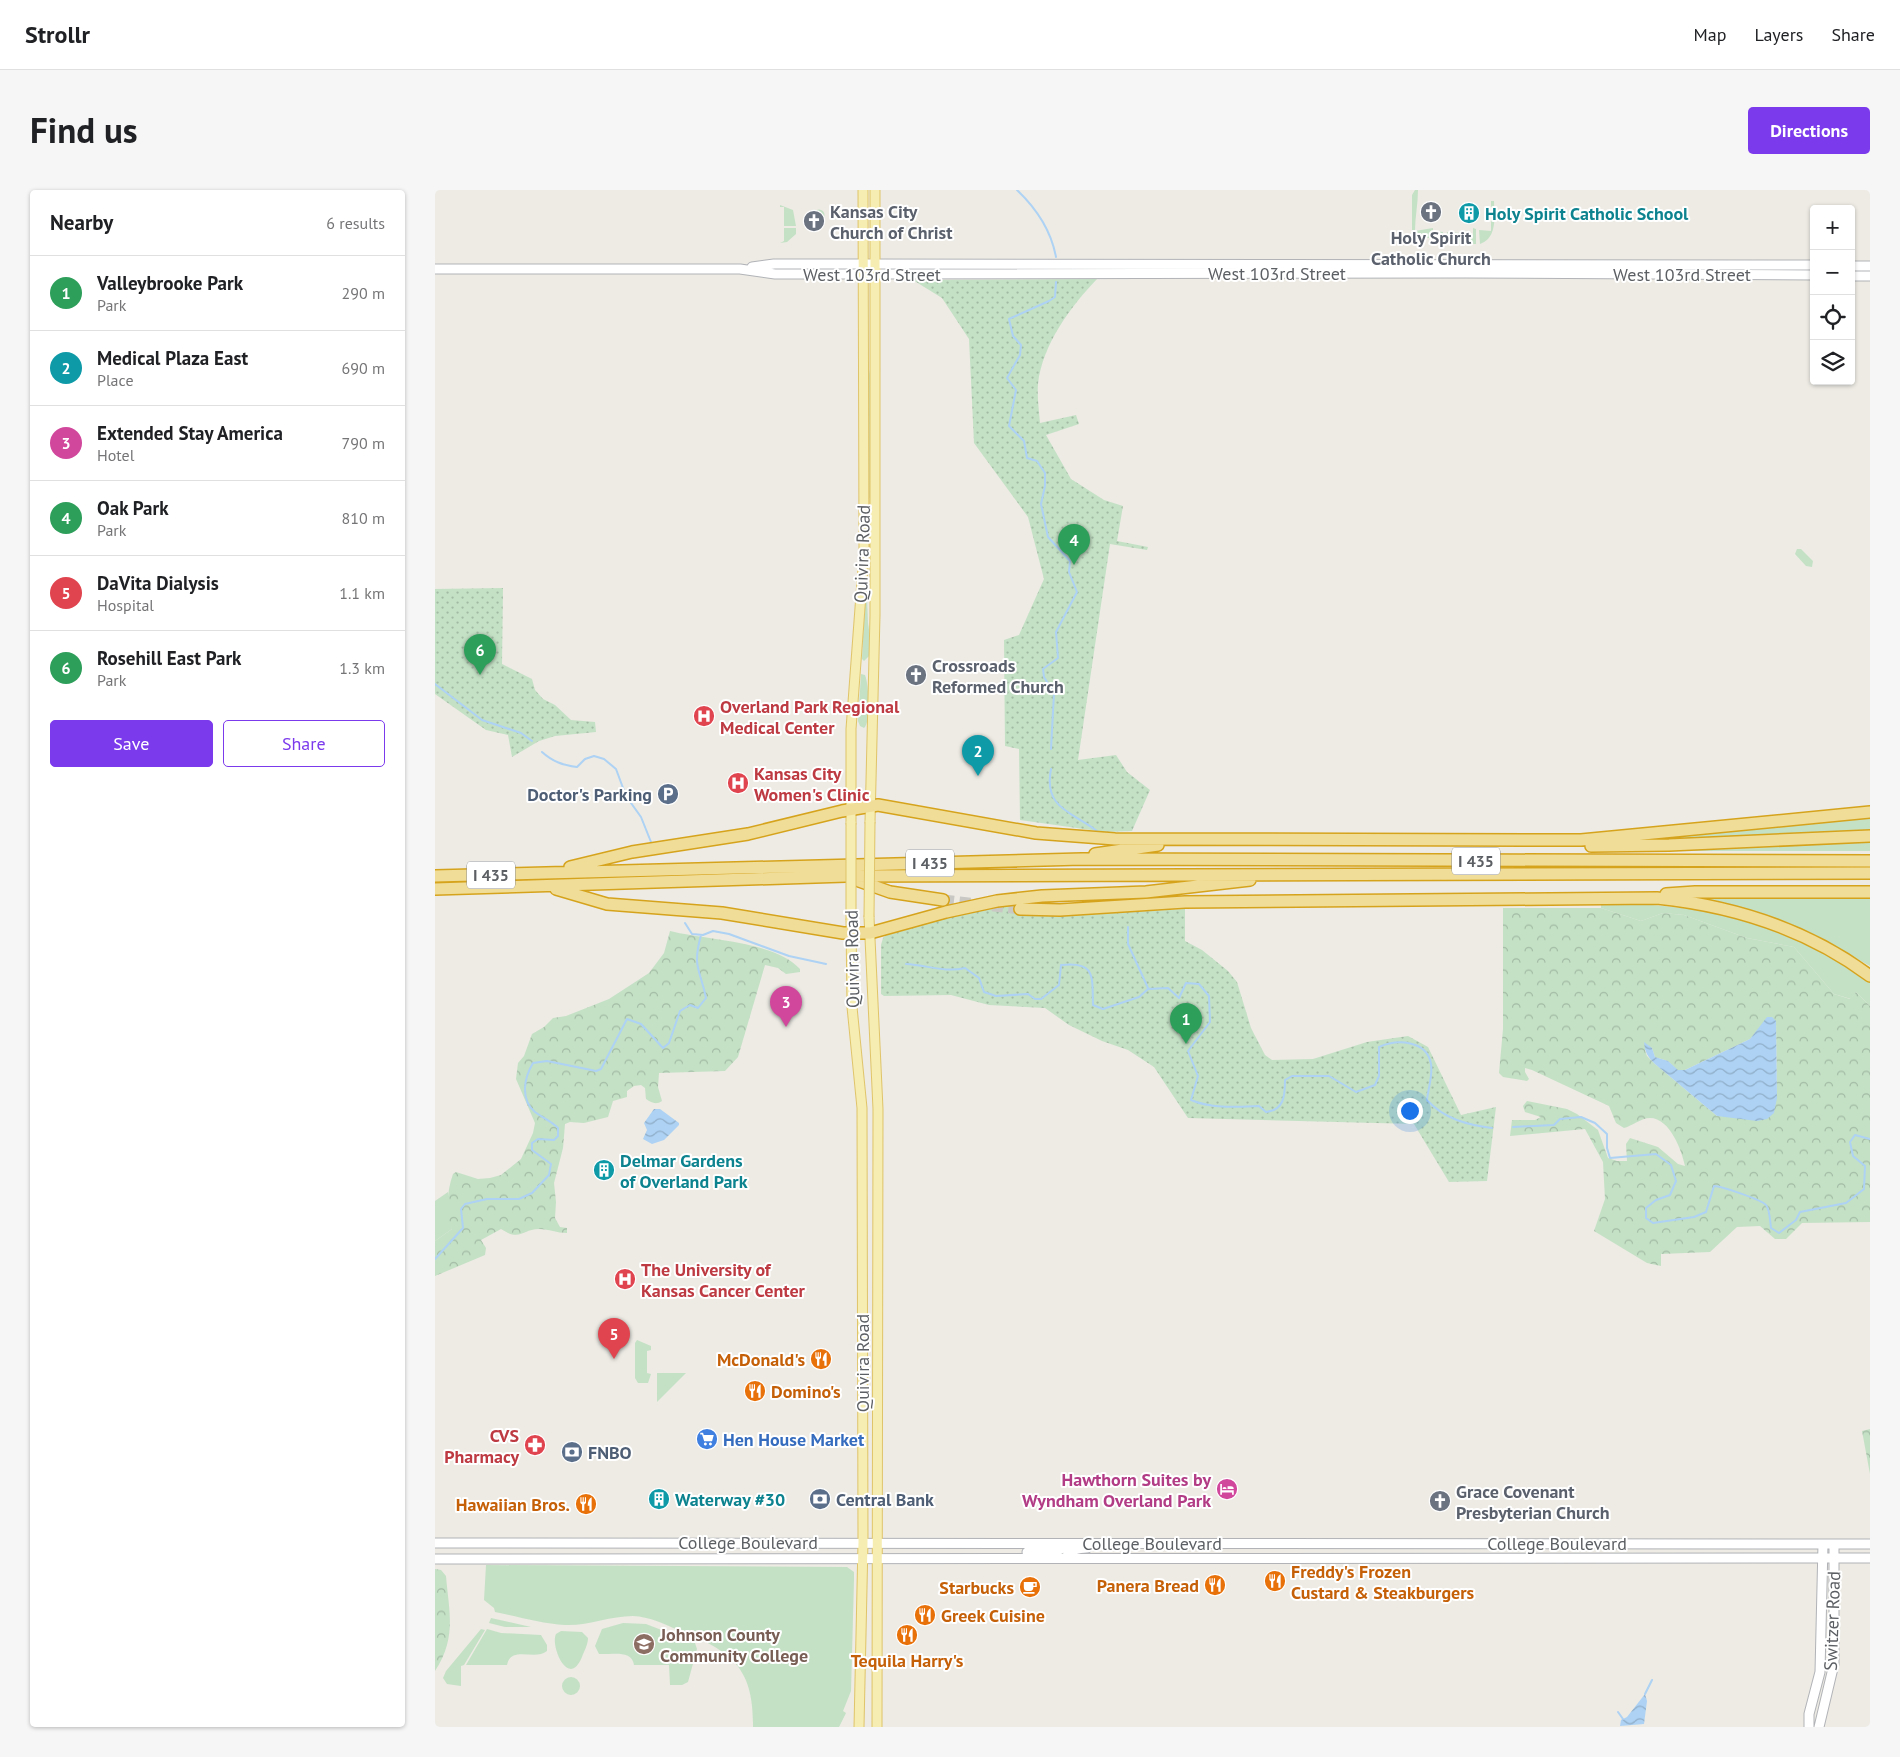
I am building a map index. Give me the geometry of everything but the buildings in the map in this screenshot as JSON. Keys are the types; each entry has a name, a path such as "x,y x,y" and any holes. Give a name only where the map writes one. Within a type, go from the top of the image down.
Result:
{"highway":[{"path":"546,873 632,852 748,834 878,805 1066,837 1197,839 1517,841 1609,838 1814,816 1870,812"},
{"path":"1517,841 1536,845 1669,845 1870,836"},
{"path":"1082,859 1104,852 1197,839"},
{"name":"I 435","path":"435,876 1082,859 1870,861"},
{"name":"I 435","path":"435,889 846,876 1870,873"},
{"path":"544,886 607,904 722,913 852,933 870,933 946,912 997,901 1042,896 1146,892 1313,874"},
{"path":"846,876 890,892 943,900"},
{"path":"1146,892 1317,900"},
{"path":"1020,910 1060,910 1168,903 1625,897 1695,892 1870,892"},
{"path":"1625,897 1683,901 1748,915 1811,940 1870,976"},
{"path":"1859,968 1870,972"}],"main road":[{"name":"Quivira Road","path":"859,1727 863,1542 862,1108 852,1007 851,729 864,554 863,190"},
{"name":"Quivira Road","path":"875,190 875,606 869,917 878,1109 877,1727"},
{"name":"West 103rd Street","path":"740,269 774,264 1810,266"},
{"path":"1855,266 1870,266"},
{"name":"West 103rd Street","path":"435,269 740,269 775,274 1465,273 1810,275"},
{"path":"1855,276 1870,276"},
{"name":"College Boulevard","path":"435,1543 1870,1544"},
{"path":"1006,1558 1014,1552 1057,1551 1074,1543"},
{"path":"1065,1558 1070,1551 1077,1548 1125,1548 1133,1543"},
{"name":"Switzer Road","path":"1809,1727 1809,1714 1820,1667 1823,1544"},
{"name":"Switzer Road","path":"1819,1727 1833,1669 1834,1544"},
{"name":"College Boulevard","path":"435,1558 1870,1558"},
{"path":"1820,1667 1833,1669"}],"green space":[{"path":"1415,190 1418,190 1415,231 1433,228 1433,231 1443,232 1443,238 1412,238 1412,195"},
{"path":"1491,201 1494,201 1494,226 1490,237 1480,244 1479,230 1491,231"},
{"path":"780,205 793,210 796,226 784,226 784,207 780,207"},
{"path":"819,209 825,215 819,221 813,215"},
{"path":"784,228 796,228 796,234 787,242 780,243 784,241"},
{"path":"1473,228 1476,229 1476,244 1446,244 1447,232 1473,234"},
{"path":"1097,279 1077,301 1059,327 1045,355 1038,384 1038,399 1040,423 1076,415 1079,424 1046,435 1071,479 1104,500 1123,506 1117,541 1148,547 1147,550 1110,544 1078,760 1116,755 1127,772 1150,790 1132,831 1105,832 1020,820 1019,749 1005,746 1004,640 1019,635 1044,579 1028,517 974,443 969,339 942,298 913,280"},
{"path":"867,362 870,374 871,498 869,498 867,484"},
{"path":"1797,549 1801,549 1813,561 1812,567 1806,566 1795,554"},
{"path":"866,573 868,623 871,643 870,655 864,661 862,659"},
{"path":"503,588 502,664 532,679 535,690 543,699 555,705 571,720 595,722 596,732 555,736 539,741 512,757 508,735 486,730 435,694 435,589"},
{"path":"861,674 865,675 868,694 868,719 864,728 860,726 858,721"},
{"path":"1870,817 1870,833 1687,841 1629,840"},
{"path":"1870,839 1870,851 1690,851 1690,848"},
{"path":"1695,896 1870,896 1870,966 1782,922 1732,906 1694,899"},
{"path":"1601,903 1675,907 1709,912 1775,931 1806,944 1870,983 1870,1006 1856,992 1851,999 1834,994 1794,947 1747,938 1684,915 1663,913 1641,921 1601,908"},
{"path":"1020,904 1019,915 1073,915 1185,909 1185,941 1202,950 1228,971 1237,982 1251,1028 1265,1055 1272,1060 1313,1059 1367,1042 1408,1036 1428,1047 1461,1115 1496,1107 1487,1181 1449,1182 1414,1124 1188,1118 1154,1067 1128,1050 1102,1041 1069,1025 1045,1008 989,1005 951,995 884,996 881,994 881,945 883,938 889,932 962,913"},
{"path":"1503,908 1601,908 1641,921 1663,913 1684,915 1747,938 1794,947 1834,994 1850,999 1856,992 1870,1006 1870,1222 1802,1223 1786,1239 1775,1239 1760,1226 1737,1227 1710,1252 1661,1254 1661,1266 1647,1263 1594,1231 1605,1199 1603,1162 1585,1129 1510,1136 1512,1120 1535,1120 1541,1117 1525,1112 1523,1106 1527,1101 1567,1109 1598,1130 1608,1158 1617,1161 1627,1161 1626,1144 1630,1138 1658,1147 1678,1164 1685,1166 1674,1136 1657,1119 1643,1119 1624,1128 1616,1123 1609,1106 1532,1070 1525,1068 1529,1079 1527,1081 1503,1077 1499,1073 1503,1029","holes":["1776,1021 1777,1098 1717,1116 1655,1064 1647,1056 1645,1050 1652,1048 1655,1057 1668,1061 1678,1071 1685,1070 1750,1039 1755,1033"]},
{"path":"670,931 757,947 789,960 800,969 800,972 786,974 778,968 765,965 738,1057 725,1071 659,1073 658,1087 662,1101 654,1103 646,1099 645,1088 641,1085 634,1086 627,1091 627,1097 613,1101 608,1117 584,1123 570,1122 565,1124 563,1148 554,1183 555,1218 560,1227 567,1228 567,1233 539,1229 517,1235 501,1229 481,1240 486,1248 485,1255 435,1276 435,1241 452,1229 448,1216 448,1201 449,1187 453,1174 456,1172 478,1179 501,1175 521,1159 533,1133 535,1123 516,1079 518,1063 524,1056 532,1034 544,1027 553,1018 566,1016 609,999 649,973 664,953"},
{"path":"448,1192 452,1229 435,1241 435,1201"},
{"path":"637,1340 651,1346 651,1350 647,1351 647,1373 651,1374 648,1383 638,1383 635,1378 635,1343"},
{"path":"657,1373 686,1373 657,1402"},
{"path":"1870,1429 1870,1474 1862,1431"},
{"path":"486,1565 847,1567 854,1572 854,1580 851,1691 843,1711 846,1713 839,1727 753,1727 749,1690 744,1676 737,1665 713,1646 661,1623 633,1616 565,1625 538,1622 495,1612 494,1608 484,1600"},
{"path":"435,1569 441,1570 446,1576 450,1624 446,1647 435,1671"},
{"path":"491,1618 531,1627 505,1627 489,1623"},
{"path":"623,1623 646,1624 695,1643 697,1649 688,1682 682,1685 670,1685 669,1665 634,1665 632,1660 625,1655 599,1654 595,1646 602,1629"},
{"path":"481,1629 485,1630 464,1665 461,1666 461,1686 447,1684 443,1678 446,1671"},
{"path":"487,1629 501,1633 541,1635 547,1645 547,1651 536,1655 518,1654 509,1659 507,1665 466,1665"},
{"path":"561,1631 582,1632 588,1638 582,1657 577,1666 571,1669 561,1662 558,1655 555,1640 556,1634"},
{"path":"571,1677 577,1680 580,1686 577,1692 571,1695 565,1692 562,1686 565,1680"}],"water":[{"path":"1767,1017 1772,1017 1776,1021 1777,1098 1774,1113 1767,1119 1757,1121 1717,1116 1655,1064 1645,1049 1644,1042 1652,1048 1655,1057 1668,1061 1678,1070 1685,1070 1750,1039"},
{"path":"654,1109 660,1109 679,1123 679,1125 664,1140 652,1144 643,1139 647,1130 644,1123"},
{"path":"1645,1694 1647,1701 1644,1724 1620,1726 1621,1720 1627,1717"}],"waterway":[{"path":"1017,190 1042,220 1051,238 1056,257"},
{"path":"1051,749 1054,693 1044,677 1043,669 1058,658 1056,632 1077,592 1069,572 1070,561 1048,537 1041,504 1045,486 1045,473 1037,461 1027,458 1024,441 1009,426 1016,390 1007,378 1020,355 1021,345 1013,336 1009,319 1055,297 1056,282"},
{"path":"435,684 482,720 521,733 532,741"},
{"path":"542,752 558,762 577,767 585,759 594,756 604,759 616,769 626,796 641,817 651,842"},
{"path":"1051,769 1051,793 1056,801 1070,814 1097,831"},
{"path":"685,923 692,934 703,935 713,931 729,934 789,956 826,964"},
{"path":"1128,927 1128,944 1148,988"},
{"path":"435,1259 463,1228 461,1209 465,1204 487,1199 519,1199 532,1193 549,1175 551,1164 532,1150 532,1143 538,1139 554,1140 558,1136 558,1128 535,1112 527,1101 525,1095 527,1075 533,1063 547,1061 596,1071 601,1069 627,1019 641,1024 663,1048 669,1043 680,1011 690,1005 698,1008 706,998 697,962 701,935"},
{"path":"906,964 950,970 965,968 979,978 984,992 996,996 1028,994 1035,999 1041,999 1059,985 1061,965 1081,965 1090,973 1092,979 1093,1005 1103,1009 1139,997 1148,989 1168,988 1179,998 1186,983 1199,984 1209,996 1210,1022 1188,1051 1198,1076 1191,1100 1216,1106 1259,1106 1266,1112 1272,1111 1280,1105 1284,1097 1285,1080 1292,1076 1329,1076 1356,1092 1375,1085 1379,1076 1379,1047 1386,1044 1402,1043 1418,1046 1428,1056 1431,1064 1431,1073 1427,1100 1434,1107 1457,1120 1492,1128"},
{"path":"1513,1127 1554,1125 1560,1119 1581,1117 1595,1123 1607,1134 1607,1148 1610,1158 1656,1154 1671,1165 1676,1181 1670,1195 1656,1200 1646,1208 1646,1218 1653,1223 1694,1217 1706,1212 1714,1186 1725,1188 1766,1205 1770,1216 1771,1228 1779,1233 1796,1220 1800,1212 1846,1203 1864,1189 1865,1166 1853,1156 1850,1142 1855,1135 1870,1139"},
{"path":"1645,1694 1652,1680"},
{"path":"1618,1712 1623,1719"}],"tunnel":[{"path":"943,900 1020,909"}],"place":[{"name":"Holy Spirit Catholic Church","path":"1431,212"},
{"name":"Holy Spirit Catholic School","path":"1469,213"},
{"name":"Kansas City Church of Christ","path":"814,221"},
{"name":"Oak Park","path":"1074,565"},
{"name":"Rosehill East Park","path":"480,675"},
{"name":"Crossroads Reformed Church","path":"916,675"},
{"name":"Overland Park Regional Medical Center","path":"704,716"},
{"name":"Medical Plaza East","path":"978,776"},
{"name":"Kansas City Women's Clinic","path":"738,783"},
{"name":"Doctor's Parking","path":"668,794"},
{"name":"Extended Stay America","path":"786,1027"},
{"name":"Valleybrooke Park","path":"1186,1044"},
{"name":"Delmar Gardens of Overland Park","path":"604,1170"},
{"name":"The University of Kansas Cancer Center","path":"625,1279"},
{"name":"DaVita Dialysis","path":"614,1359"},
{"name":"McDonald's","path":"821,1359"},
{"name":"Domino's","path":"755,1391"},
{"name":"Hen House Market","path":"707,1439"},
{"name":"CVS Pharmacy","path":"535,1445"},
{"name":"FNBO","path":"572,1452"},
{"name":"Hawthorn Suites by Wyndham Overland Park","path":"1227,1489"},
{"name":"Waterway #30","path":"659,1499"},
{"name":"Central Bank","path":"820,1499"},
{"name":"Grace Covenant Presbyterian Church","path":"1440,1501"},
{"name":"Hawaiian Bros.","path":"586,1504"},
{"name":"Freddy's Frozen Custard & Steakburgers","path":"1275,1581"},
{"name":"Panera Bread","path":"1215,1585"},
{"name":"Starbucks","path":"1030,1587"},
{"name":"Greek Cuisine","path":"925,1615"},
{"name":"Tequila Harry's","path":"907,1635"},
{"name":"Johnson County Community College","path":"644,1644"}]}
